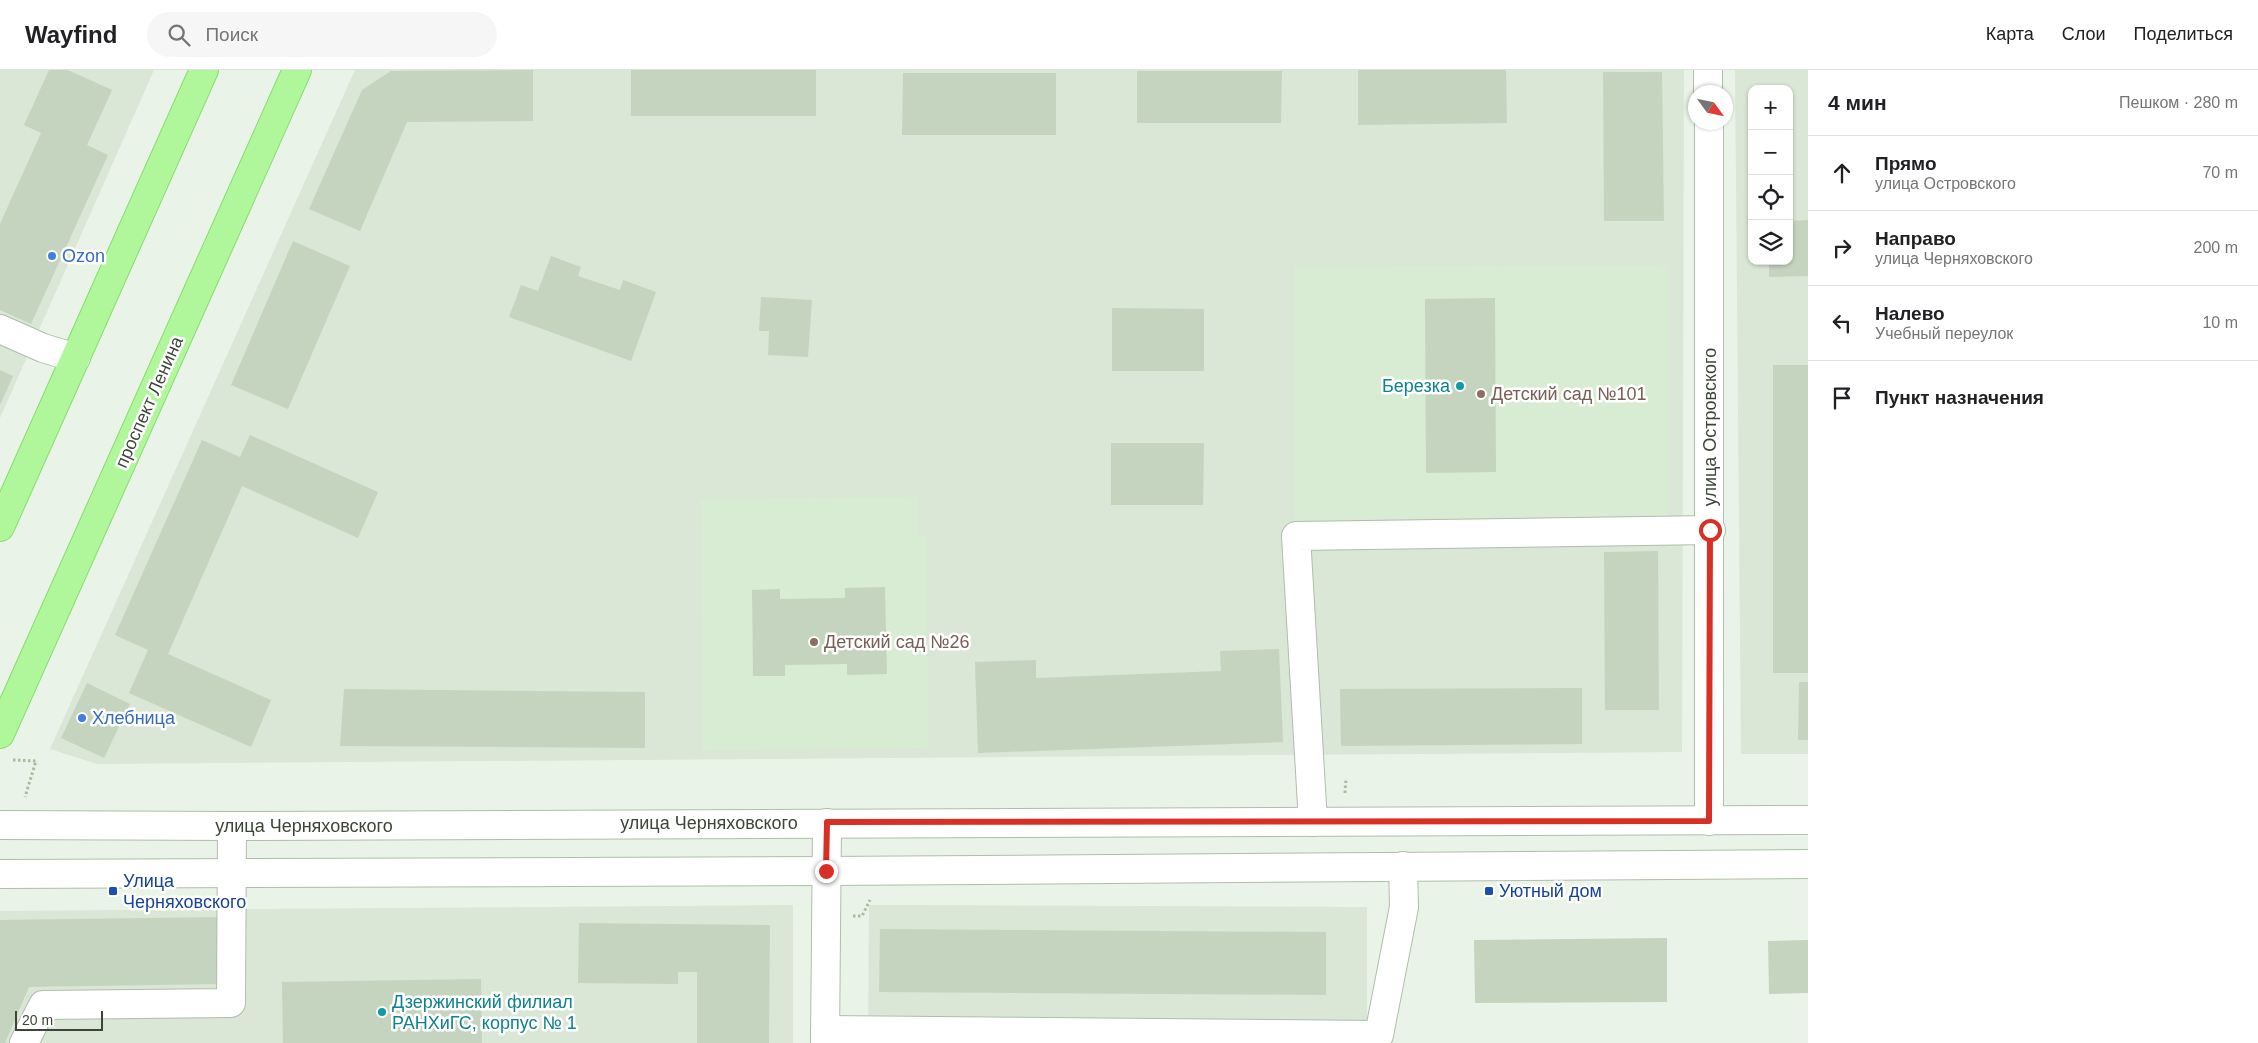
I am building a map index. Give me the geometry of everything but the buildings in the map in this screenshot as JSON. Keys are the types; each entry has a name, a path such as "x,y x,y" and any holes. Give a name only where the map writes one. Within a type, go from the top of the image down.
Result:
{"main road":[{"path":"0,527 204,70"},
{"name":"проспект Ленина","path":"0,734 297,70"}],"street":[{"path":"1708,70 1708,85"},
{"name":"улица Островского","path":"1709,130 1709,821"},
{"path":"0,329 43,348 76,358"},
{"path":"1313,822 1296,536 1710,530"},
{"name":"улица Черняховского","path":"0,824 232,826 827,822 1808,820"},
{"path":"827,822 825,1037 1379,1035 1404,907 1403,866"},
{"path":"24,1043 43,1005 231,1003 232,826"},
{"path":"0,874 826,871 1808,864"}],"path":[{"path":"9,759 36,761"}],"shaded area":[{"path":"0,70 154,70 0,418"},
{"path":"355,70 1684,70 1682,752 97,764 50,749"},
{"path":"1735,70 1808,70 1808,754 1741,754"},
{"name":"Детский сад №101","path":"1668,265 1668,521 1294,522 1294,267"},
{"name":"Детский сад №26","path":"917,497 917,536 927,536 928,748 702,750 701,499"},
{"path":"793,905 793,1043 0,1043 0,911"},
{"path":"869,905 1367,907 1367,1043 868,1043"}],"place":[{"name":"Ozon","path":"52,256"},
{"name":"Березка","path":"1460,386"},
{"name":"Детский сад №101","path":"1481,394"},
{"name":"Детский сад №26","path":"814,642"},
{"name":"Хлебница","path":"82,718"},
{"name":"Улица Черняховского","path":"113,891"},
{"name":"Уютный дом","path":"1489,891"},
{"name":"Дзержинский филиал РАНХиГС, корпус № 1","path":"382,1012"}],"route":[{"path":"826,871 827,822 1709,821 1710,530"}]}
